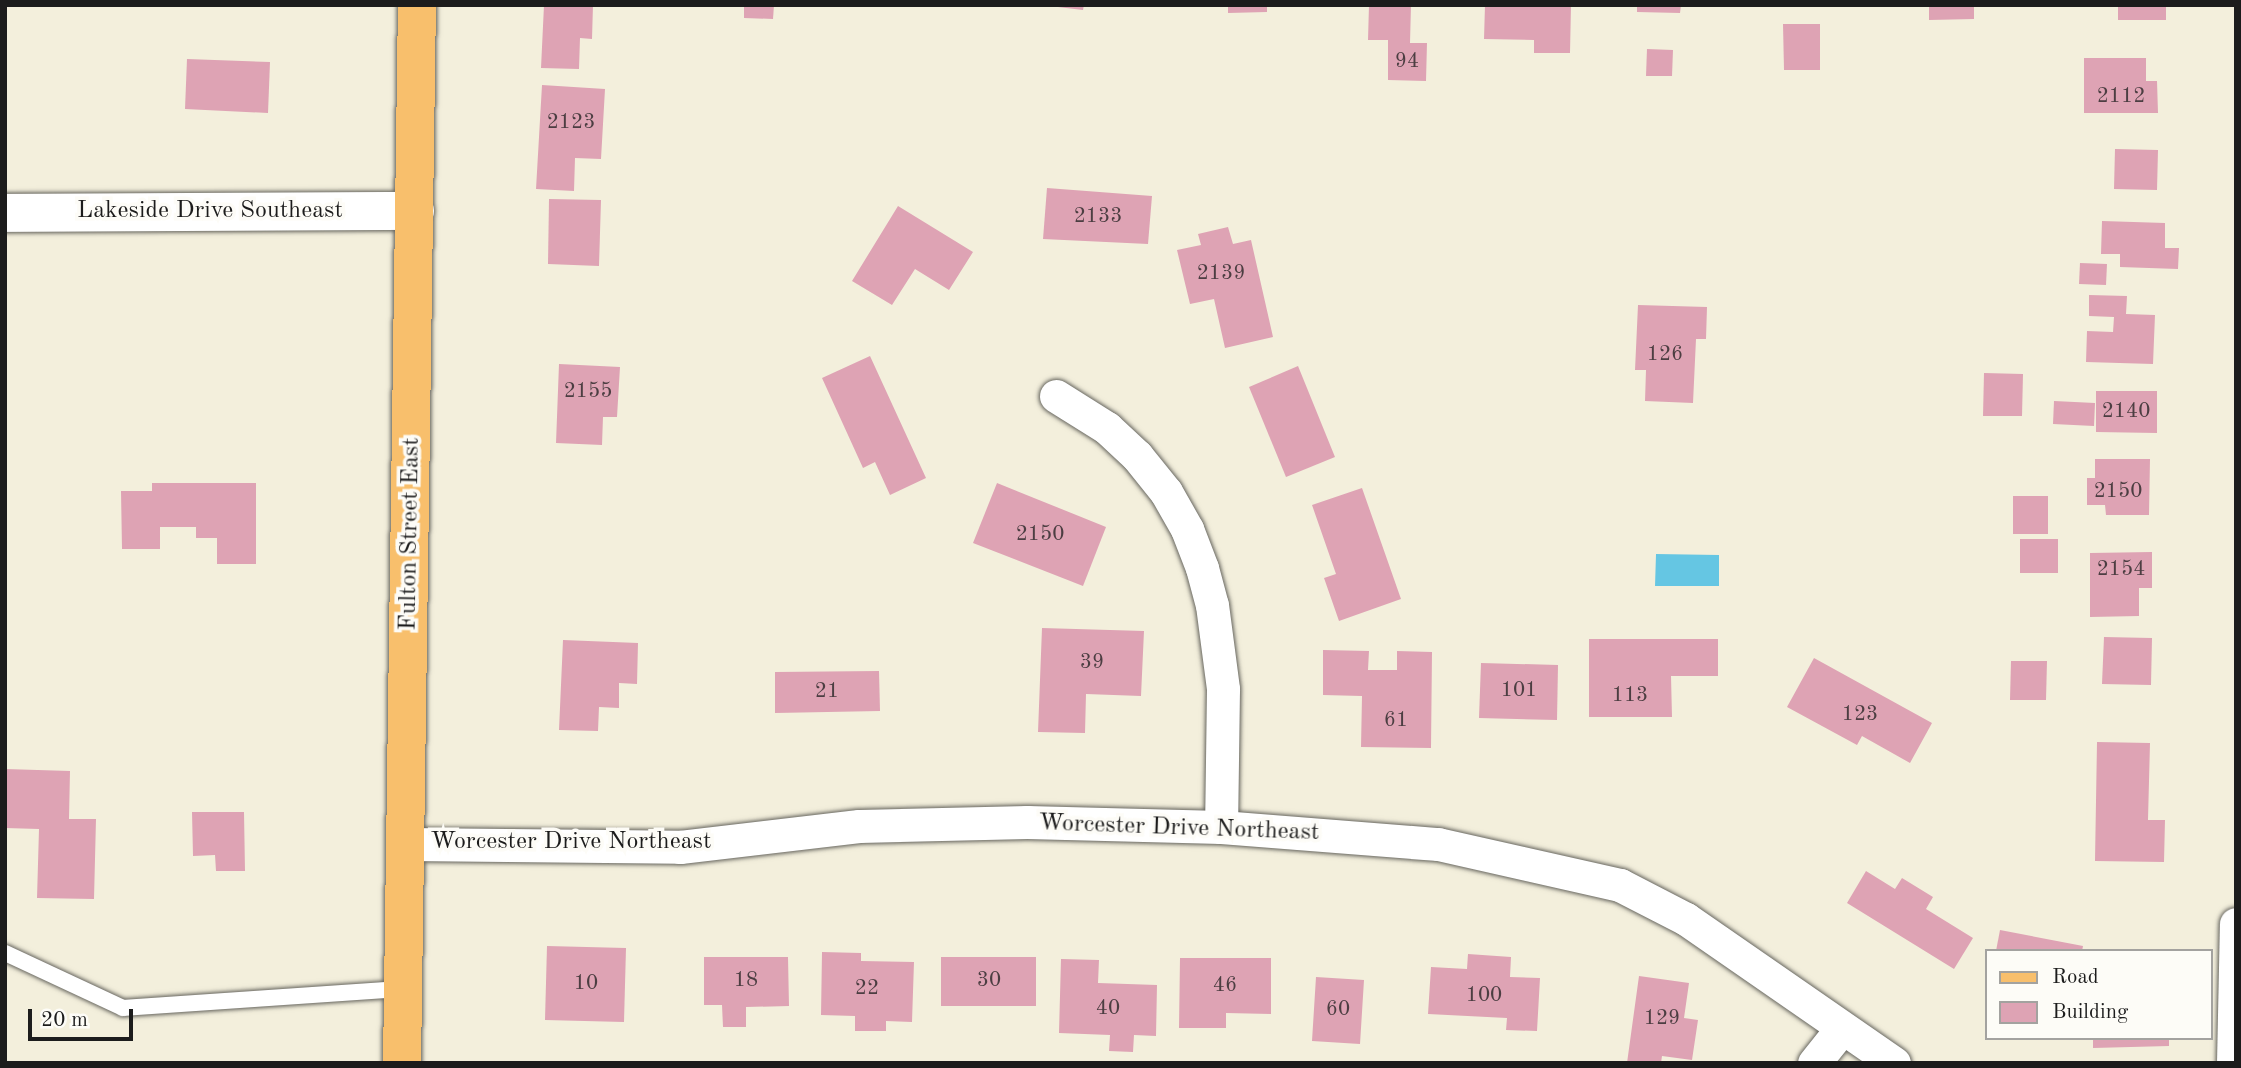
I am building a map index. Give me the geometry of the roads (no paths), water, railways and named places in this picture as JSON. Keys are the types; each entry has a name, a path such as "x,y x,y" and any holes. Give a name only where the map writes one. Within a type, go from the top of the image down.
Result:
{"main road":[{"name":"Fulton Street East","path":"402,1063 417,5"}],"street":[{"name":"Lakeside Drive Southeast","path":"5,212 415,211"},
{"path":"1056,396 1107,428 1137,456 1166,492 1187,529 1202,568 1212,605 1223,689 1221,827"},
{"name":"Worcester Drive Northeast","path":"407,844 680,847 859,826 1027,822 1221,827 1438,844 1620,885 1686,919 1894,1063"},
{"path":"2233,1063 2236,924"},
{"path":"1814,1063 1842,1028"}],"lane":[{"path":"5,953 124,1008 403,989"}],"water":[{"path":"1656,554 1719,555 1719,586 1655,586"}]}
